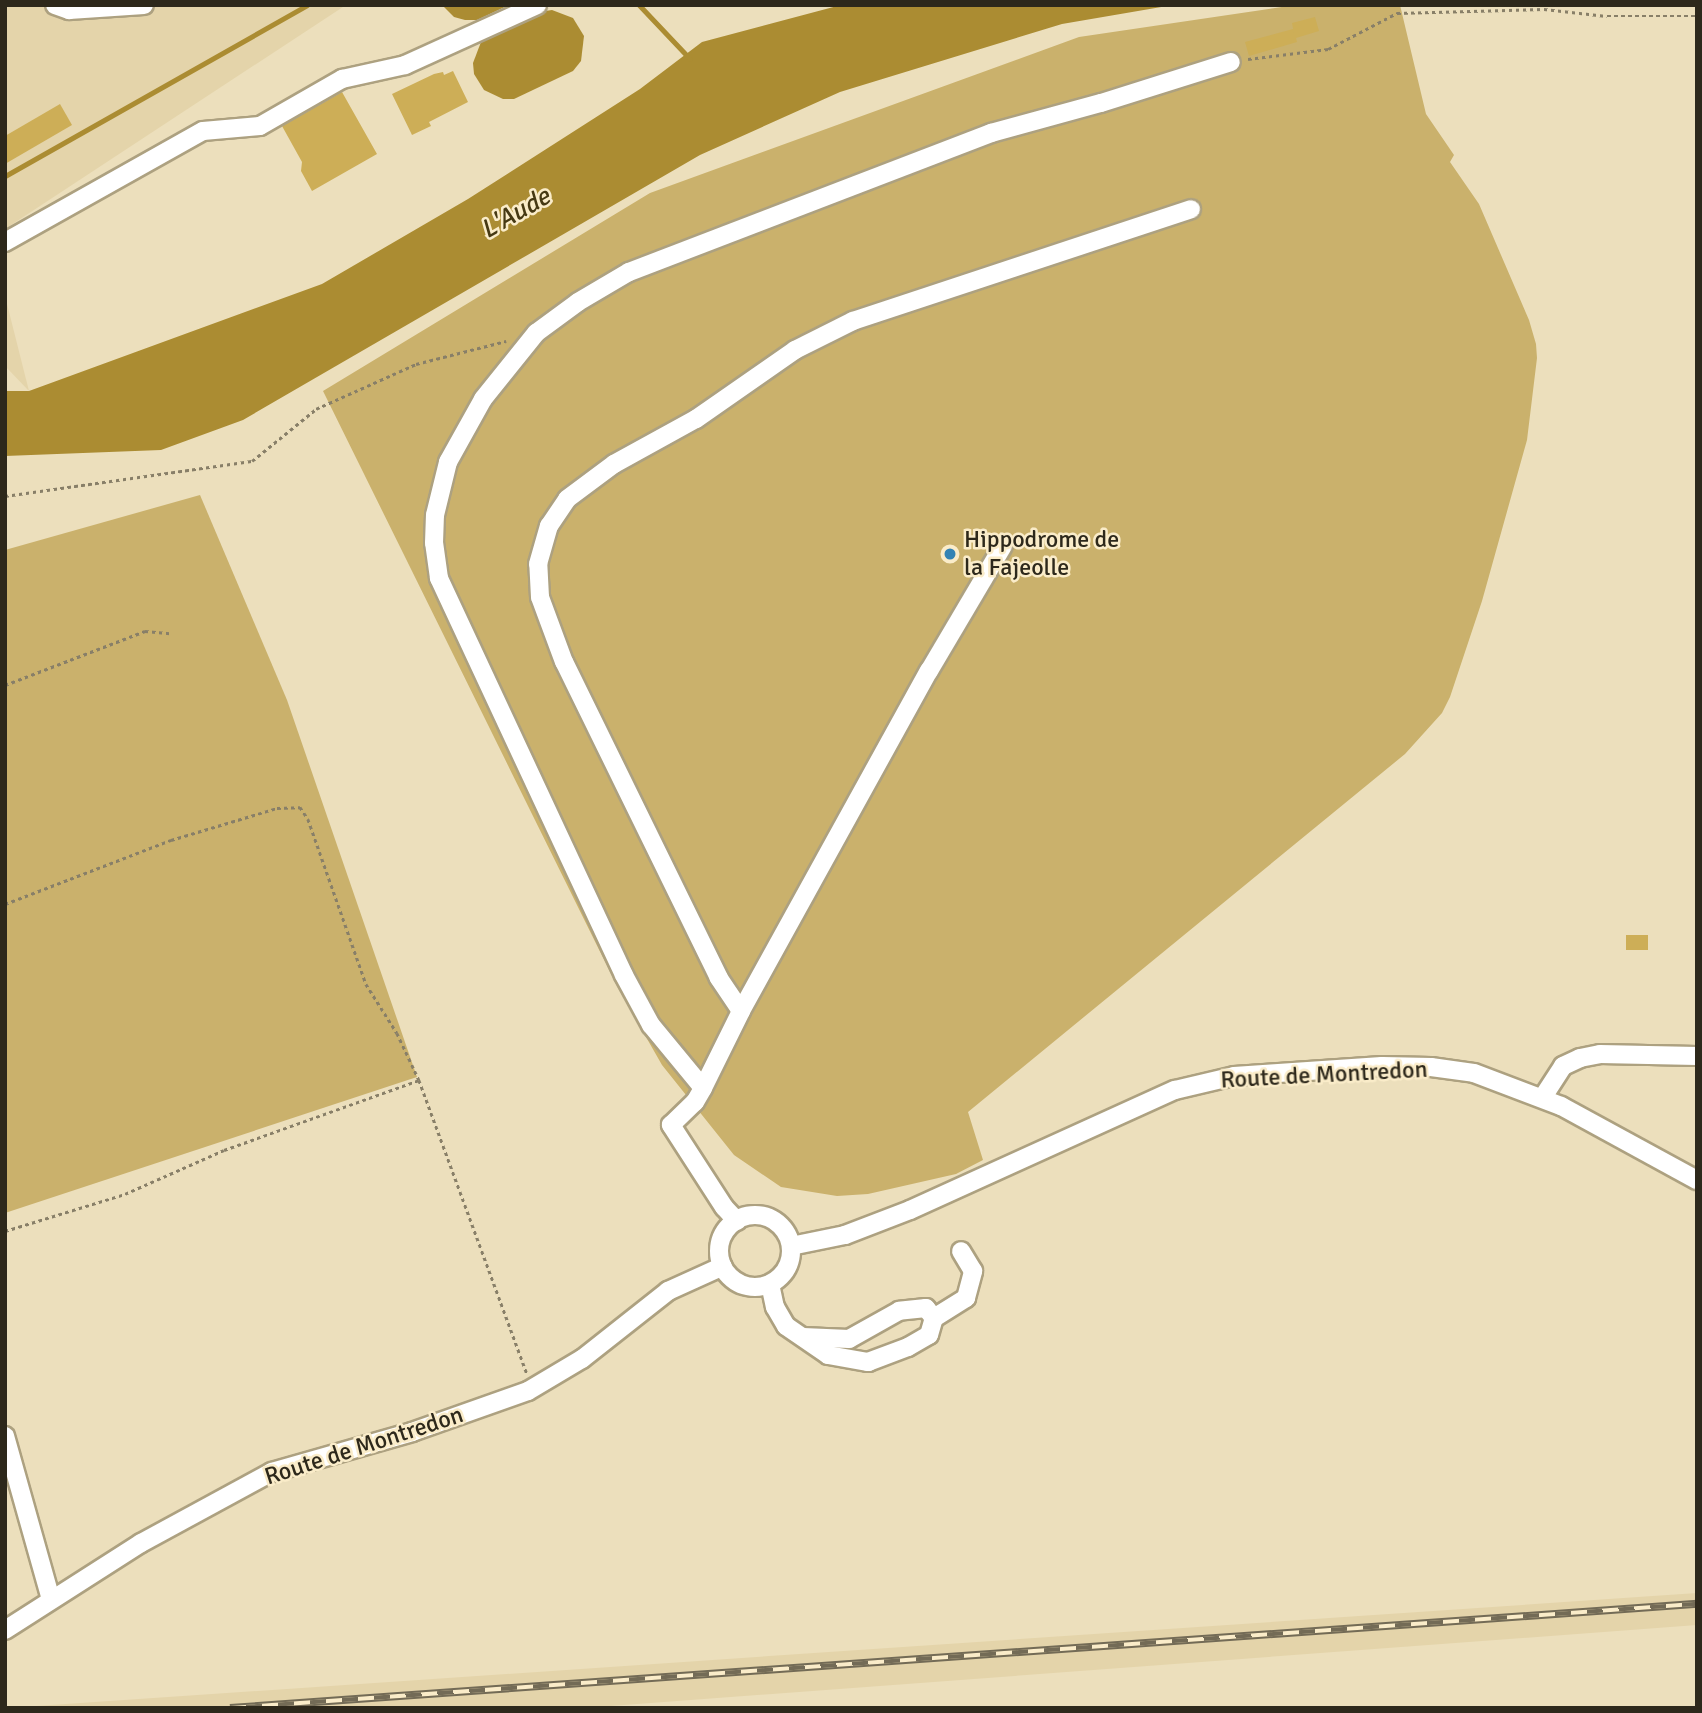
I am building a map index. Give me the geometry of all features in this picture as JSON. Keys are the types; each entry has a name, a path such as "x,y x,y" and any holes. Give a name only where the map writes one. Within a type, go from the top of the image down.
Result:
{"street":[{"path":"55,5 69,10 144,5"},
{"path":"5,242 203,131 260,126 342,79 405,65 537,5"},
{"path":"703,1088 651,1026 624,975 439,578 434,543 435,515 448,462 483,399 536,333 578,302 629,272 991,133 1101,103 1231,62"},
{"path":"741,1011 719,978 564,662 540,597 538,564 549,526 567,499 614,464 696,419 795,350 853,321 1191,209"},
{"path":"737,1221 724,1207 671,1125 695,1102 741,1011 929,671 1003,546"},
{"path":"1543,1097 1553,1077 1563,1066 1580,1058 1600,1054 1697,1056"},
{"name":"Route de Montredon","path":"791,1246 845,1236 910,1210 1175,1090 1234,1076 1382,1066 1431,1066 1474,1073 1543,1097 1697,1180"},
{"path":"753,1215 770,1218 780,1225 791,1246 791,1259 783,1275 770,1284 757,1288 739,1284 719,1258 720,1240 737,1221 753,1215"},
{"path":"770,1284 775,1307 786,1326 803,1337 808,1345 828,1355 868,1362 908,1347 929,1335 934,1318 966,1298 973,1271 961,1251"},
{"name":"Route de Montredon","path":"5,1629 141,1543 272,1472 412,1432 533,1389 582,1359 668,1291 723,1266"},
{"path":"803,1337 849,1339 900,1311 926,1308 934,1318"},
{"path":"5,1436 51,1600"}],"path":[{"path":"1231,62 1328,49 1396,13 1544,9 1607,16 1697,16"},
{"path":"5,496 252,461 316,409 416,364 510,340"},
{"path":"5,685 145,631 170,633"},
{"path":"5,904 171,840 277,808 300,807 308,819 366,984 397,1033 419,1080 516,1336 533,1389"},
{"path":"5,1231 125,1194 224,1150 419,1080"}],"shaded area":[{"path":"5,5 346,5 5,229"},
{"name":"Hippodrome de la Fajeolle","path":"1295,5 1400,5 1426,114 1454,155 1450,162 1479,204 1529,320 1536,344 1537,358 1527,440 1482,601 1450,697 1442,713 1405,754 968,1112 983,1160 956,1174 868,1194 837,1196 781,1187 734,1155 662,1065 618,988 323,391 650,193 1079,37"},
{"path":"5,296 29,391 5,366"},
{"path":"200,495 287,700 417,1077 5,1213 5,550"},
{"path":"1697,1593 1697,1625 584,1708 7,1708"}],"water":[{"path":"442,5 509,5 477,20 465,20 454,17"},
{"name":"L'Aude","path":"841,5 1173,5 1062,24 840,92 700,155 243,420 161,450 5,456 5,391 29,391 322,284 468,199 640,89 702,42"},
{"path":"552,10 573,18 584,36 581,61 573,71 514,99 503,99 484,90 474,74 473,63 481,42 489,35 539,12"}],"building":[{"path":"1315,17 1319,31 1296,38 1297,42 1249,56 1245,42 1293,29 1294,34 1292,23"},
{"path":"453,71 468,102 429,122 431,126 412,135 392,94 434,74 443,72 444,75"},
{"path":"342,92 377,154 312,191 301,171 302,162 282,126"},
{"path":"60,104 72,125 5,164 5,136"},
{"path":"1626,935 1648,935 1648,950 1626,950"}],"waterway":[{"path":"5,176 307,5"},
{"path":"639,5 690,59"}],"railway":[{"path":"230,1708 1697,1604"}],"place":[{"name":"Hippodrome de la Fajeolle","path":"950,554"}]}
